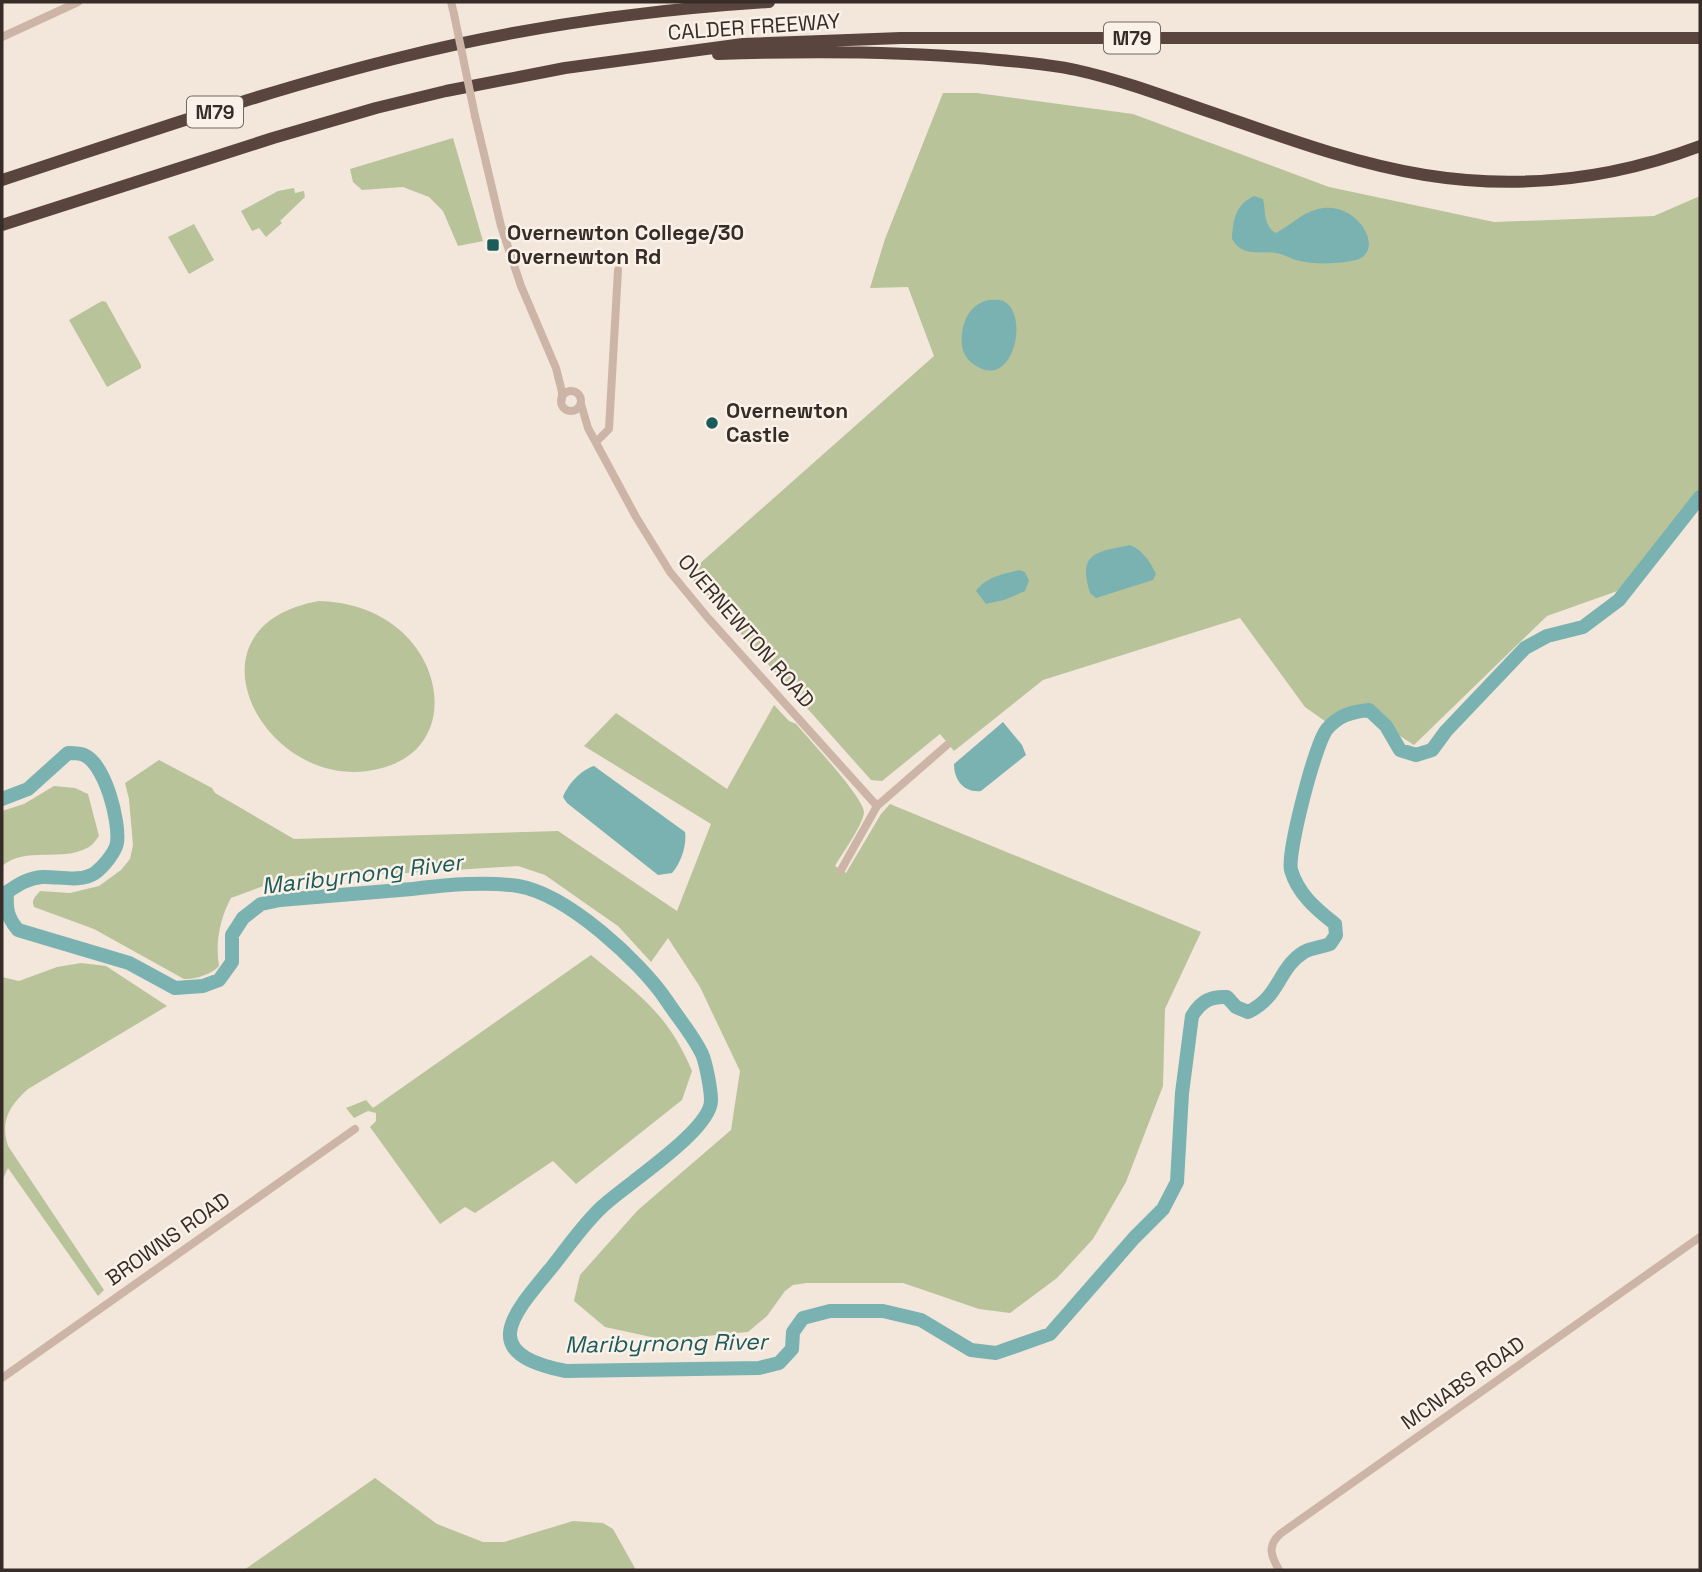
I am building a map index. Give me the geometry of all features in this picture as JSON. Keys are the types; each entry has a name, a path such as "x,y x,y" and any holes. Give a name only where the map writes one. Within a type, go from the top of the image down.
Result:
{"highway":[{"name":"CALDER FREEWAY","path":"2,180 316,80 417,53 579,22 662,11 769,2"},
{"name":"CALDER FREEWAY","path":"2,225 273,138 446,91 565,68 743,44 839,39 1700,38"},
{"path":"565,68 707,55 827,51 1030,62 1113,79 1367,162 1424,175 1475,181 1532,181 1580,177 1654,161 1700,146"}],"street":[{"path":"2,36 78,2"},
{"path":"451,2 491,189 506,245 556,368 564,408 571,411 579,409 581,398 556,368"},
{"path":"592,435 608,432 618,270"},
{"path":"562,399 566,393 574,392"},
{"name":"OVERNEWTON ROAD","path":"581,404 592,435 642,527 676,580 877,806"},
{"name":"OVERNEWTON ROAD","path":"571,411 592,435"},
{"path":"841,870 877,806 947,745"},
{"name":"BROWNS ROAD","path":"2,1378 355,1129"},
{"name":"MCNABS ROAD","path":"1279,1570 1270,1550 1272,1542 1280,1534 1700,1237"}],"green space":[{"path":"943,93 977,93 1133,114 1329,187 1494,222 1654,216 1700,196 1700,499 1623,589 1547,616 1414,745 1355,707 1332,715 1329,724 1305,707 1240,618 1043,680 954,751 940,734 882,781 871,780 719,609 721,605 715,599 710,599 688,574 934,356 908,287 870,288 885,239"},
{"path":"453,138 483,241 458,246 443,211 429,197 403,187 362,190 353,182 350,169"},
{"path":"294,188 295,193 304,191 305,197 280,221 282,223 266,237 259,228 252,231 241,211 278,191"},
{"path":"194,224 214,260 189,274 168,237"},
{"path":"102,301 106,302 141,365 141,368 107,387 69,320"},
{"path":"319,601 342,603 374,613 402,632 417,649 433,688 434,709 430,728 420,745 404,759 382,768 341,771 304,759 273,736 253,706 245,674 251,643 275,617"},
{"path":"774,705 789,721 796,724 847,783 862,806 864,813 859,826 835,866 846,873 881,814 890,804 1201,932 1165,1009 1163,1086 1126,1182 1093,1239 1057,1278 1010,1313 979,1309 903,1283 806,1283 793,1285 785,1291 767,1316 748,1332 665,1340 605,1327 574,1301 580,1275 638,1210 731,1130 740,1071 700,987 668,938 651,962 618,926 545,875 518,866 390,874 291,876 231,898 219,931 219,966 207,974 188,979 94,929 33,905 40,891 70,893 99,886 121,870 130,859 133,845 125,783 159,760 212,788 215,793 294,839 558,831 677,911 711,824 584,746 616,713 727,789"},
{"path":"54,786 75,788 88,794 99,836 91,846 77,852 22,857 2,866 2,811 24,804"},
{"path":"591,955 650,1006 673,1034 692,1071 682,1100 576,1184 553,1161 475,1213 465,1207 440,1224 370,1127 376,1121 376,1113 368,1111 354,1118 346,1108 366,1100 373,1108"},
{"path":"81,963 106,966 167,1006 28,1089 11,1108 5,1129 8,1146 104,1290 98,1296 8,1168 2,1181 2,977 19,981 57,967"},
{"path":"375,1478 437,1524 483,1542 504,1542 573,1521 603,1523 613,1529 636,1570 244,1570"}],"water":[{"path":"1254,196 1263,199 1267,222 1276,233 1312,211 1332,208 1345,211 1355,218 1368,237 1369,247 1365,255 1356,260 1334,263 1303,262 1276,253 1241,249 1232,239 1234,219 1243,204"},
{"path":"989,300 1003,301 1012,310 1016,321 1014,348 1000,367 990,371 978,367 967,358 962,338 964,324 971,311"},
{"path":"1130,545 1149,561 1156,574 1153,580 1096,598 1090,593 1086,569 1088,562 1099,552"},
{"path":"1019,570 1025,572 1029,581 1025,591 986,604 976,591 990,579"},
{"path":"1003,722 1022,745 1026,755 981,791 965,788 958,780 954,764"},
{"path":"594,766 685,832 683,854 672,873 658,875 567,803 563,797 568,787 580,774"}],"waterway":[{"name":"Maribyrnong River","path":"2,799 28,789 68,753 82,754 92,760 110,794 117,833 114,851 102,867 89,876 37,878 11,889 7,892 9,917 18,930 129,963 175,988 203,986 219,980 232,962 232,935 243,918 261,904 280,900 465,884 518,886 558,902 601,931 639,967 667,1001 702,1054 711,1096 708,1112 683,1141 596,1213 537,1285 515,1317 510,1331 511,1343 520,1354 538,1364 566,1371 759,1368 779,1363 792,1349 793,1332 803,1318 830,1311 883,1311 921,1320 971,1350 996,1353 1050,1334 1163,1209 1177,1182 1182,1093 1192,1016 1195,1011 1207,1000 1227,997 1236,1007 1248,1012 1267,999 1295,959 1307,951 1330,944 1336,935 1335,924 1303,894 1291,870 1293,843 1303,799 1327,729 1346,715 1369,710 1386,726 1400,750 1416,755 1432,750 1446,731 1525,648 1547,636 1583,627 1619,600 1700,497"}],"place":[{"name":"Overnewton College/30 Overnewton Rd","path":"493,245"},
{"name":"Overnewton Castle","path":"712,423"}]}
